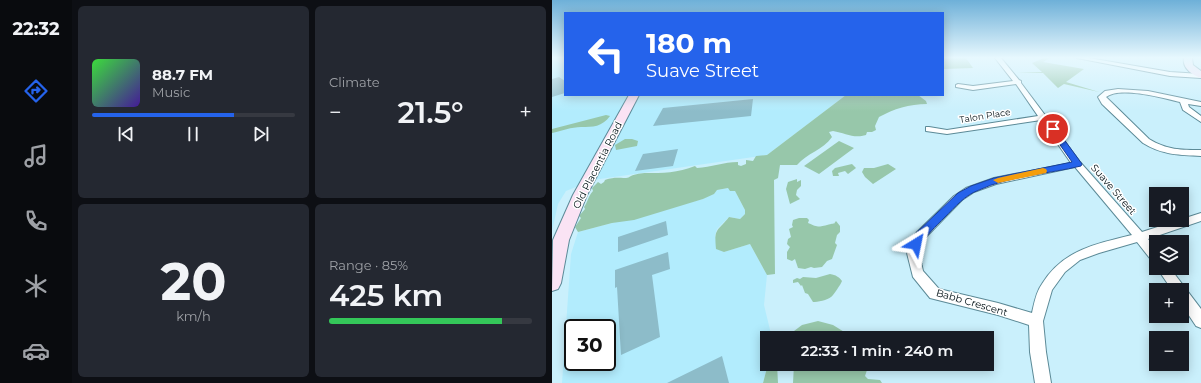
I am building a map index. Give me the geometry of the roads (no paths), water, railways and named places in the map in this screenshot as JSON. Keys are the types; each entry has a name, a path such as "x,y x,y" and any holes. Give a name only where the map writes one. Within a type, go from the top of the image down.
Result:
{"main road":[{"name":"Old Placentia Road","path":"552,283 561,240 580,195 632,96"}],"street":[{"name":"Suave Street","path":"1014,76 1078,164 1149,248"},
{"path":"958,86 973,88 1019,82"},
{"path":"1201,104 1123,90 1108,91 1102,97 1105,102 1149,144 1171,152 1201,153"},
{"path":"1183,101 1186,108 1201,120"},
{"name":"Talon Place","path":"929,130 951,132 1044,117"},
{"name":"Babb Crescent","path":"1036,321 998,309 934,294 917,273 913,253 920,236 958,198 970,190 994,181 1078,164"},
{"path":"1043,383 1038,352 1036,321 1046,288 1061,268 1076,257 1096,249 1141,237 1201,217"},
{"path":"1189,304 1201,321"}]}
